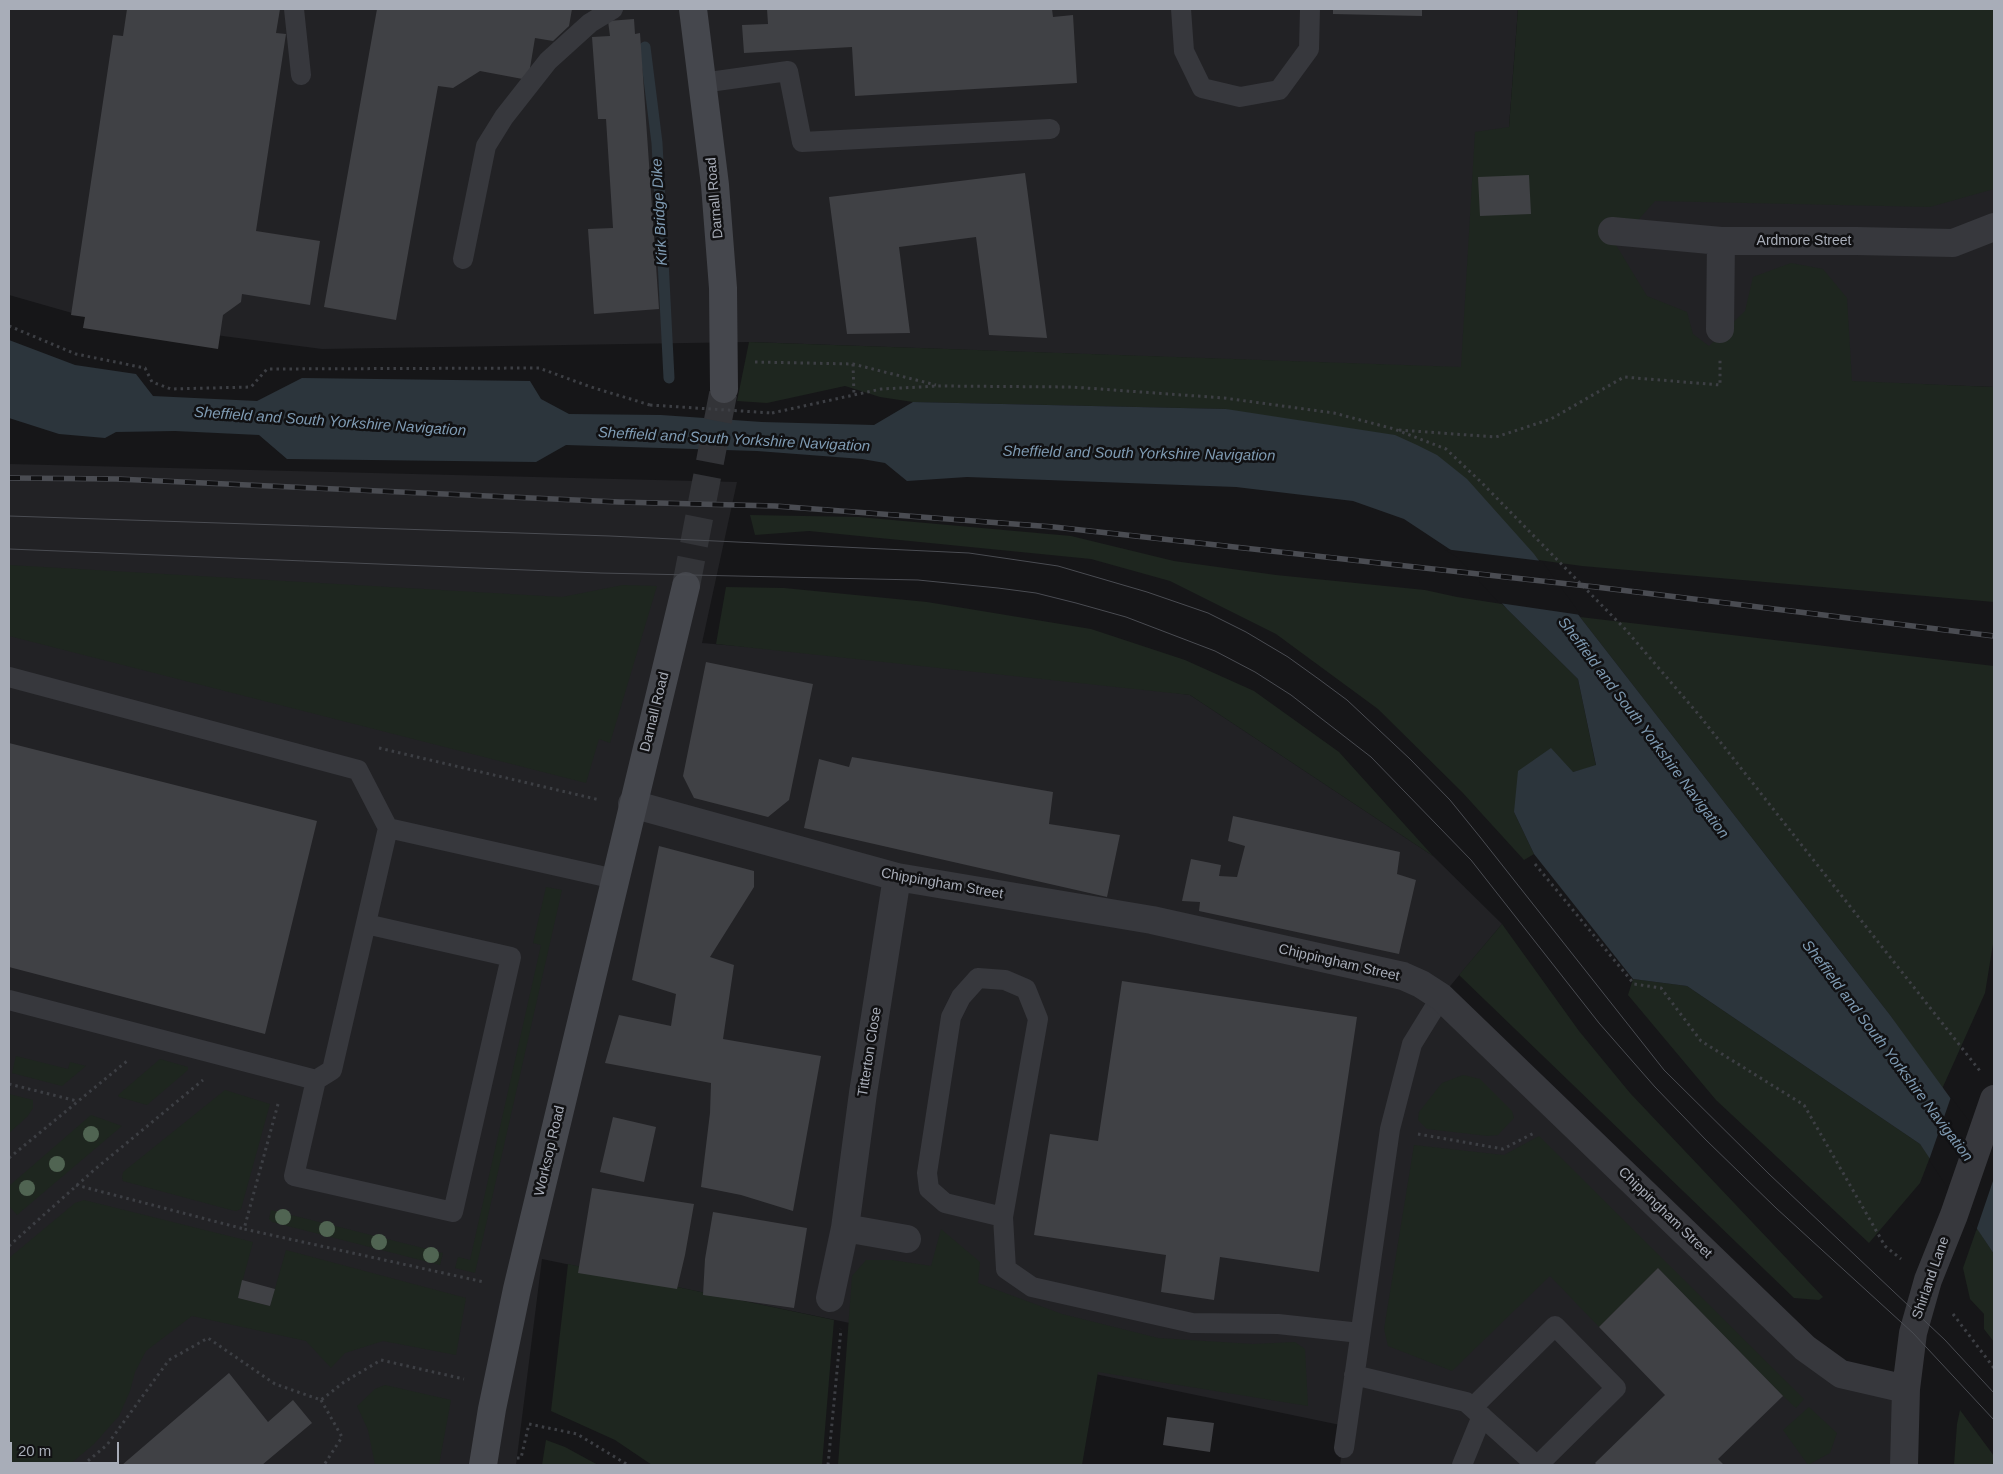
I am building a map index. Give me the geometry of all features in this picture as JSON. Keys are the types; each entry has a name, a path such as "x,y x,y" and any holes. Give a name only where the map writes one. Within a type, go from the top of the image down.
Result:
{"main road":[{"name":"Darnall Road","path":"693,9 715,185 722,270 724,389"},
{"name":"Darnall Road","path":"626,838 632,804 686,586"},
{"name":"Worksop Road","path":"484,1458 496,1388 517,1289 626,838"}],"street":[{"name":"Ardmore Street","path":"1612,231 1721,242 1856,241 1953,243 1994,227"},
{"path":"1720,329 1721,242"},
{"name":"Chippingham Street","path":"632,804 897,877 1161,922 1403,976 1421,984 1441,997 1805,1348 1841,1374 1906,1389"},
{"name":"Titterton Close","path":"830,1298 845,1228 863,1093 897,877"},
{"name":"Shirland Lane","path":"1904,1465 1906,1389 1913,1333 1928,1280 1954,1215 1994,1099"},
{"path":"845,1228 907,1239"}],"lane":[{"path":"294,9 301,74"},
{"path":"463,259 486,146 504,116 548,61 590,23 613,9"},
{"path":"1181,9 1184,51 1202,88 1240,97 1279,90 1309,49 1310,9"},
{"path":"702,83 788,71 802,142 1050,129"},
{"path":"9,677 358,770 388,828 332,1070 316,1080 294,1176 453,1212 511,957 366,924"},
{"path":"388,828 615,879"},
{"path":"1003,1217 945,1203 929,1189 927,1173 951,1017 961,997 978,978 1005,980 1026,989 1038,1020 1003,1217 1006,1269 1032,1287 1192,1323 1278,1324 1360,1333"},
{"path":"1344,1448 1390,1129 1412,1044 1441,997"},
{"path":"9,1000 316,1080"},
{"path":"1354,1375 1466,1402 1477,1412 1537,1465 1616,1388 1555,1326 1477,1412 1462,1465"}],"path":[{"path":"9,326 76,354 145,368 152,382 171,390 251,388 267,369 539,368 592,388 650,405 772,413 881,389 939,386 1072,387 1224,398 1334,413 1394,429 1446,449 1494,495 1626,630 1699,715 1982,1074"},
{"path":"1394,429 1496,437 1551,418 1624,377 1720,385 1720,329"},
{"path":"758,362 853,364 939,386"},
{"path":"853,364 854,396"},
{"path":"1535,864 1634,984 1661,988 1701,1041 1804,1105 1884,1246 1928,1280 1994,1368"},
{"path":"9,1158 154,1038"},
{"path":"9,1246 76,1185 208,1076"},
{"path":"9,1084 78,1102"},
{"path":"1390,1129 1503,1150 1565,1117"},
{"path":"76,1185 244,1229"},
{"path":"828,1465 844,1300 830,1298"},
{"path":"83,1465 107,1445 169,1360 208,1338 275,1384 321,1400 342,1437 324,1465"},
{"path":"321,1400 344,1382 381,1360 496,1388"},
{"path":"484,1458 521,1458 529,1424 577,1434 628,1465"}],"shaded area":[{"path":"9,9 1518,9 1509,127 1994,120 1994,387 749,342 322,349 93,319 9,295"},
{"path":"1518,9 1994,9 1994,189 1930,207 1655,201 1616,245 1647,296 1687,312 1693,334 1709,346 1745,311 1753,277 1791,263 1823,269 1847,298 1852,381 1994,387 1994,602 1582,566 1538,560 1226,409 913,402 880,397 845,386 767,403 737,401 749,342 1461,367 1475,132 1509,127"},
{"path":"9,464 737,482 702,643 1002,668 1190,695 1433,856 1502,924 1441,997 1805,1348 1906,1389 1904,1465 1340,1465 1345,1426 542,1259 516,1465 9,1465"},
{"path":"750,515 859,517 1071,536 1174,561 1276,575 1425,590 1502,604 1578,679 1596,766 1573,772 1514,812 1534,854 1524,860 1462,792 1378,709 1276,634 1170,581 1091,559 809,531 755,535"},
{"path":"9,565 562,597 623,585 657,586 610,743 599,739 586,783 9,636"},
{"path":"726,587 784,588 927,602 1091,629 1185,660 1254,691 1339,752 1433,856 1190,695 716,644"},
{"path":"1580,617 1994,666 1994,938 1985,993 1942,1089 1890,1015"},
{"path":"546,887 562,890 475,1273 455,1268 458,1257 470,1260 541,945 533,943"},
{"path":"1502,924 1579,1031 1630,1093 1823,1297 1819,1300 1794,1298 1459,975"},
{"path":"1633,979 1687,986 1920,1144 1930,1157 1920,1183 1869,1243 1716,1100 1628,995"},
{"path":"16,1056 68,1069 70,1062 86,1066 62,1086 12,1073"},
{"path":"160,1059 188,1067 188,1070 147,1105 119,1097 118,1095"},
{"path":"1463,1075 1480,1079 1512,1111 1514,1118 1498,1135 1488,1136 1427,1129 1418,1120 1419,1112 1442,1083"},
{"path":"225,1090 270,1104 241,1209 231,1210 123,1181 123,1172"},
{"path":"9,1094 33,1100 33,1108 27,1117 9,1133"},
{"path":"91,1115 122,1126 17,1215 9,1206 9,1186"},
{"path":"1539,1136 1804,1399 1796,1408 1658,1268 1599,1327 1550,1276 1452,1371 1388,1346 1384,1329 1414,1145 1504,1155"},
{"path":"84,1200 253,1242 238,1298 270,1306 286,1250 466,1298 456,1355 383,1341 345,1353 331,1368 306,1341 192,1316 146,1351 135,1372 130,1391 119,1416 94,1444 69,1465 9,1465 9,1258 75,1203"},
{"path":"271,1210 443,1253 440,1265 272,1222 269,1219"},
{"path":"1977,1228 1994,1254 1994,1342 1984,1329 1984,1314 1970,1299 1963,1268"},
{"path":"941,1229 980,1262 978,1283 1062,1314 1158,1338 1253,1344 1295,1342 1305,1349 1308,1406 1098,1372 1082,1465 838,1465 852,1276 866,1260 892,1260 931,1266"},
{"path":"568,1264 834,1320 822,1465 652,1465 615,1440 551,1411"},
{"path":"385,1385 451,1400 439,1465 375,1465 368,1430 357,1406 375,1389"},
{"path":"1809,1407 1837,1433 1830,1453 1808,1465 1783,1430"},
{"path":"1960,1410 1994,1456 1994,1465 1954,1465"},
{"path":"546,1440 565,1447 598,1465 542,1465"}],"water":[{"name":"Sheffield and South Yorkshire Navigation","path":"9,340 75,365 136,374 153,396 257,401 302,378 530,381 541,399 569,414 661,415 762,422 874,425 913,402 1226,409 1395,435 1417,445 1437,455 1467,479 1534,554 1580,617 1890,1015 1994,1158 1994,1254 1920,1144 1687,986 1633,979 1534,854 1514,812 1518,771 1551,748 1573,772 1596,765 1578,679 1507,609 1460,556 1404,519 1353,501 1236,487 967,477 907,481 885,463 862,459 757,451 566,445 536,462 287,459 259,435 175,431 116,432 105,438 59,434 9,418"}],"pier":[{"path":"1444,549 1542,561 1581,615 1499,603 1458,558"},
{"path":"1951,1097 1994,1154 1994,1178 1976,1231 1929,1160"}],"building":[{"path":"127,9 280,9 276,33 286,34 256,231 320,241 310,305 242,294 241,302 223,315 218,349 83,328 85,317 71,315 113,35 123,36"},
{"path":"377,9 572,9 569,26 553,41 535,38 528,80 480,71 453,88 438,86 396,320 324,307"},
{"path":"767,9 1052,9 1053,17 1073,15 1077,83 855,96 852,47 744,53 742,25 768,24"},
{"path":"1333,9 1422,9 1422,16 1333,14"},
{"path":"634,19 635,34 640,33 659,309 594,314 588,229 613,228 606,119 598,119 592,37 610,36 608,21"},
{"path":"1025,173 1047,338 989,335 976,237 899,247 910,333 847,334 829,197"},
{"path":"1529,175 1531,214 1480,216 1478,177"},
{"path":"706,662 813,684 789,800 768,817 694,798 683,776"},
{"path":"9,743 317,821 265,1034 9,967"},
{"path":"852,757 1053,792 1049,824 1120,835 1107,897 804,828 819,759 849,767"},
{"path":"1233,816 1400,852 1397,874 1416,880 1399,954 1199,911 1200,902 1182,901 1191,859 1221,865 1219,876 1237,877 1245,846 1228,841"},
{"path":"659,846 754,871 754,887 710,957 734,965 723,1039 821,1056 793,1211 741,1195 701,1187 710,1113 711,1083 605,1063 619,1015 671,1026 676,994 632,980"},
{"path":"1122,981 1357,1017 1319,1272 1220,1257 1214,1300 1161,1292 1166,1255 1034,1235 1050,1134 1098,1141"},
{"path":"613,1117 656,1127 644,1182 600,1172"},
{"path":"592,1188 694,1204 677,1289 578,1273"},
{"path":"713,1212 807,1228 794,1308 703,1295 705,1259"},
{"path":"1658,1268 1783,1396 1718,1459 1724,1465 1597,1465 1595,1463 1665,1395 1599,1327"},
{"path":"242,1280 275,1289 270,1306 238,1298"},
{"path":"229,1373 268,1422 293,1400 312,1423 262,1465 122,1465"},
{"path":"1167,1417 1214,1423 1210,1452 1163,1445"}],"waterway":[{"name":"Kirk Bridge Dike","path":"645,47 657,143 669,378"}],"tunnel":[{"path":"686,586 724,389"}],"tram line":[{"path":"9,516 610,536 969,553 1058,566 1147,592 1208,613 1246,632 1288,657 1320,680 1347,700 1410,759 1450,800 1664,1070 1769,1174 1945,1340 1994,1393"},
{"path":"9,549 600,573 918,580 1036,593 1126,617 1215,651 1255,672 1291,695 1371,757 1471,860 1599,1023 1655,1087 1776,1208 1913,1333 1994,1420"}],"railway":[{"path":"9,478 117,479 619,502 775,506 1054,527 1596,587 1994,636"}]}
